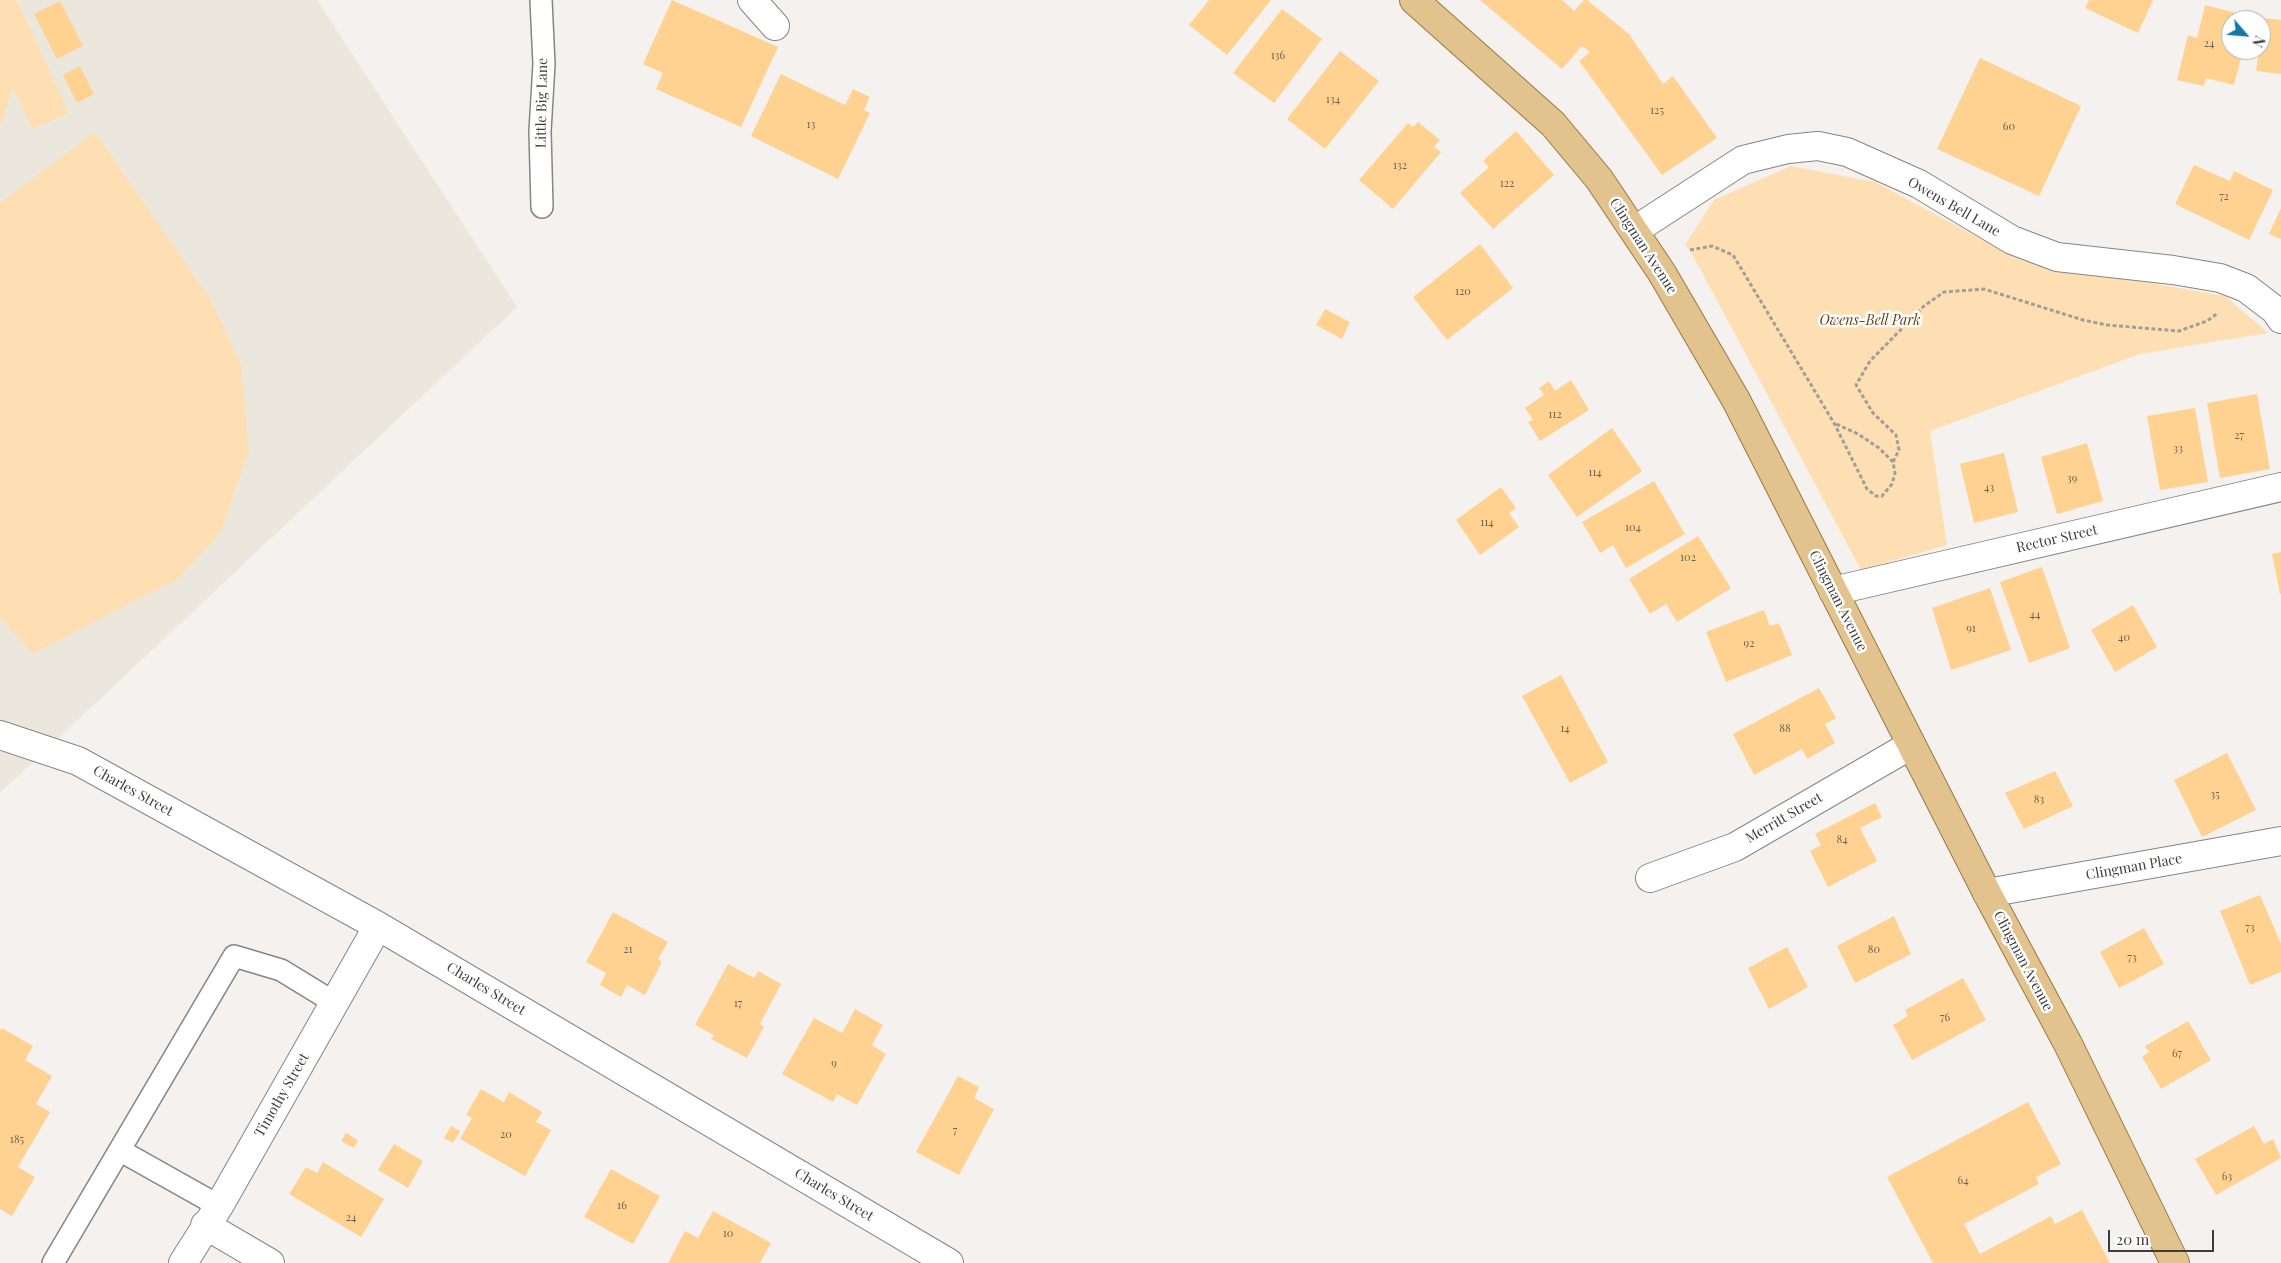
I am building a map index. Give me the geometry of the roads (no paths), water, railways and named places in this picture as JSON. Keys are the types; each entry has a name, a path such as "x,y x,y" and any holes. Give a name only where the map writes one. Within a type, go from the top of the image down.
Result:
{"main road":[{"name":"Clingman Avenue","path":"1414,0 1553,124 1599,178 1662,273 1736,400 1986,893 2068,1044 2175,1263"}],"street":[{"path":"752,0 775,26"},
{"name":"Owens Bell Lane","path":"1635,230 1743,160 1788,149 1818,146 1847,152 1920,184 2012,240 2057,257 2173,270 2220,278 2241,286 2275,310 2281,320"},
{"name":"Rector Street","path":"1833,591 2281,487"},
{"name":"Charles Street","path":"6,736 78,761 378,926 949,1263"},
{"name":"Merritt Street","path":"1650,878 1735,847 1911,745"},
{"name":"Clingman Place","path":"1986,893 2281,841"},
{"name":"Timothy Street","path":"183,1263 212,1216 378,926"},
{"path":"212,1216 270,1263"}],"lane":[{"name":"Little Big Lane","path":"541,0 544,64 540,131 542,207"},
{"path":"53,1263 234,956 281,970 335,1003"},
{"path":"121,1150 212,1216"}],"park label":[{"name":"Owens-Bell Park","path":"1870,321"}]}
